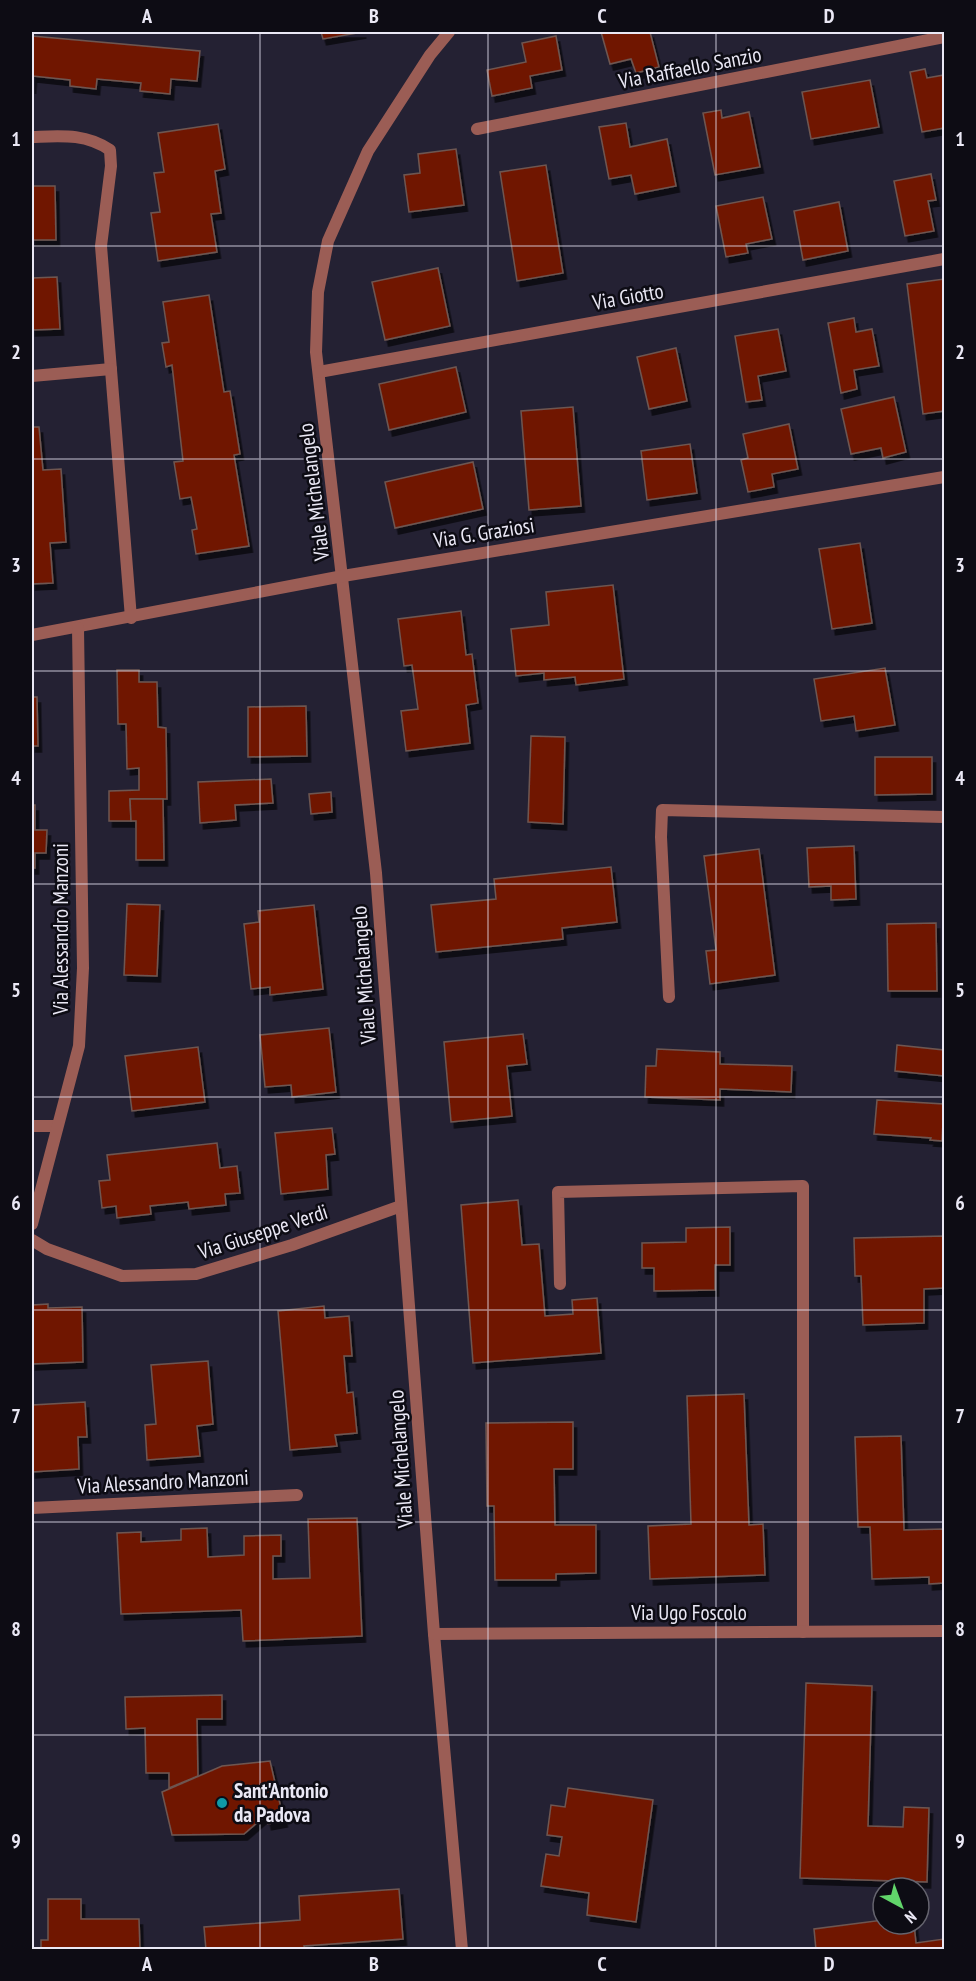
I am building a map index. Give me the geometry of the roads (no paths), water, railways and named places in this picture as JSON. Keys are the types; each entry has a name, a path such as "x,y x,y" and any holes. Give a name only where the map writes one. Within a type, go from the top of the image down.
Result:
{"street":[{"name":"Viale Michelangelo","path":"449,32 430,56 368,151 328,241 318,292 316,352 376,873 434,1634 462,1950"},
{"name":"Via Raffaello Sanzio","path":"477,129 945,37"},
{"path":"32,137 72,136 97,141 110,150 111,165 101,246 131,618"},
{"name":"Via Giotto","path":"319,372 945,259"},
{"path":"32,376 111,369"},
{"name":"Via G. Graziosi","path":"32,635 343,576 945,477"},
{"name":"Via Alessandro Manzoni","path":"32,1224 56,1126 79,1046 81,1002 78,628"},
{"path":"669,997 661,837 663,810 945,817"},
{"path":"32,1126 56,1126"},
{"path":"560,1284 558,1192 803,1186 803,1632"},
{"name":"Via Giuseppe Verdi","path":"32,1240 47,1249 122,1276 196,1274 292,1245 401,1206"},
{"name":"Via Alessandro Manzoni","path":"32,1508 297,1495"},
{"name":"Via Ugo Foscolo","path":"434,1634 945,1630"}],"place":[{"name":"Sant'Antonio da Padova","path":"222,1803"}]}
